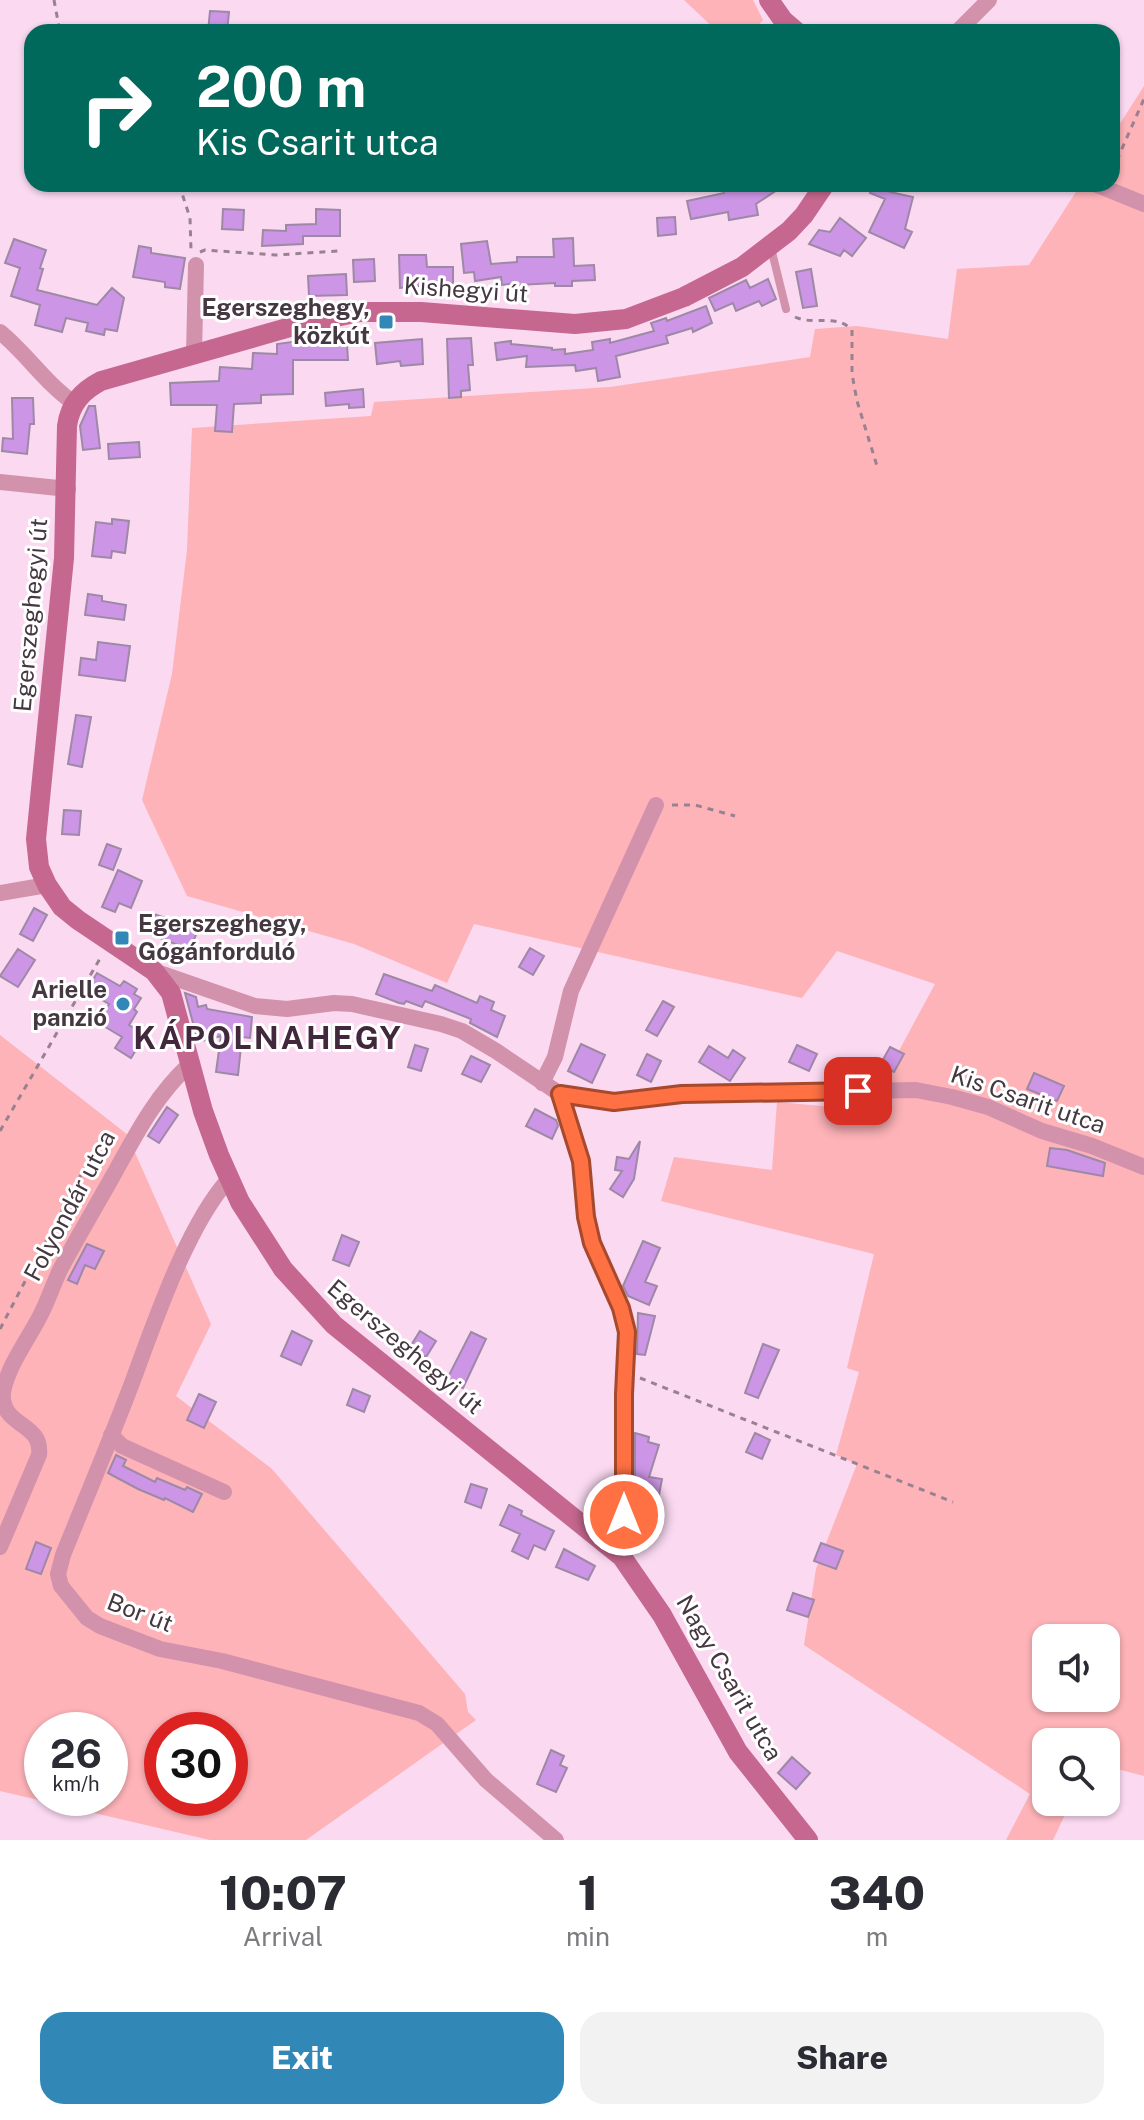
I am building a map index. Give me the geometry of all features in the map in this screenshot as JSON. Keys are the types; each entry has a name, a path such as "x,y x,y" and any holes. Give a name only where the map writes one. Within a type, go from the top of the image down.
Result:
{"street":[{"path":"769,0 782,24"},
{"path":"965,24 989,0"},
{"name":"Kishegyi út","path":"74,403 89,387 101,381 294,326 359,312 421,312 555,323 609,322 643,314 742,267 771,247 804,215 820,192"},
{"path":"1115,192 1144,204"},
{"path":"194,354 196,265"},
{"path":"0,332 21,348 60,394 74,403"},
{"name":"Egerszeghegyi út","path":"74,403 68,414 68,489 60,613 37,829 39,867 62,907 154,971 255,1006 287,1009 352,1004 441,1024 462,1031 560,1094"},
{"path":"0,482 68,489"},
{"path":"542,1083 555,1057 571,991 656,805"},
{"path":"0,893 47,885"},
{"name":"Egerszeghegyi út","path":"154,971 171,993 209,1131 229,1179 277,1262 334,1325 607,1543"},
{"name":"Folyondár utca","path":"0,1547 40,1446 36,1435 7,1414 3,1392 59,1273 147,1114 171,1081 190,1064"},
{"name":"Kis Csarit utca","path":"560,1094 614,1102 682,1094 916,1090 988,1107 1042,1131 1092,1146 1144,1167"},
{"path":"560,1094 581,1161 586,1217 592,1243 621,1308 627,1332 624,1515 607,1543"},
{"name":"Bor út","path":"229,1179 216,1192 160,1308 63,1555 58,1574 61,1586 87,1618 160,1649 222,1661 419,1713 437,1724 486,1780 556,1840"},
{"path":"111,1435 122,1446 224,1492"},
{"name":"Nagy Csarit utca","path":"607,1543 646,1588 738,1752 808,1840"}],"lane":[{"path":"771,247 786,309"}],"path":[{"path":"54,0 58,24"},
{"path":"1120,153 1144,99"},
{"path":"182,192 190,218 191,249 196,265"},
{"path":"196,265 197,253 205,250 276,255 338,251"},
{"path":"786,309 801,320 835,320 847,324 852,330 852,374 877,466"},
{"path":"656,805 695,805 735,816"},
{"path":"0,1131 110,941"},
{"path":"0,1329 93,1152 106,1146 124,1155"},
{"path":"626,1372 953,1502"}],"shaded area":[{"path":"684,0 753,0 763,20 759,24 710,24"},
{"path":"1144,86 1144,1776 1120,1770 1120,1728 1032,1728 1032,1816 1064,1816 1053,1840 1006,1840 1030,1794 804,1645 816,1569 857,1464 836,1455 859,1372 847,1368 874,1254 661,1201 674,1157 772,1170 777,1102 867,1110 935,984 837,951 802,998 474,924 447,983 354,944 187,896 142,800 172,674 187,550 192,428 371,416 374,402 610,387 810,357 815,329 857,326 948,339 957,269 1029,265 1076,192 1120,192 1120,124"},
{"path":"0,1035 137,1142 133,1148 211,1324 176,1396 272,1469 465,1694 468,1712 476,1720 306,1840 210,1840 107,1816 128,1816 128,1712 24,1712 24,1797 0,1791"}],"building":[{"path":"210,11 229,12 228,24 209,24"},
{"path":"774,192 756,204 758,215 729,220 728,212 691,219 687,201 724,193"},
{"path":"890,192 913,197 905,229 912,232 904,248 869,232 885,199 870,193"},
{"path":"223,209 244,210 243,230 222,229"},
{"path":"316,209 340,210 340,236 303,236 303,244 262,246 263,230 286,231 286,225 316,224"},
{"path":"675,217 676,234 658,236 657,218"},
{"path":"840,218 866,238 852,256 844,250 840,256 809,244 819,230 830,232"},
{"path":"573,238 574,266 594,265 595,280 572,281 572,286 555,286 555,283 502,285 501,277 475,281 474,272 464,273 461,244 487,241 491,264 517,262 517,257 554,257 553,239"},
{"path":"14,239 46,250 37,290 97,305 112,288 124,298 117,331 105,329 104,335 86,331 88,323 66,318 62,332 35,325 40,305 11,296 20,268 5,263"},
{"path":"139,246 151,248 151,253 185,258 180,289 165,287 165,282 133,277"},
{"path":"399,255 426,255 427,267 453,267 453,283 400,288"},
{"path":"374,259 375,281 354,282 353,260"},
{"path":"811,269 817,306 803,308 796,272"},
{"path":"346,274 347,295 309,296 308,276"},
{"path":"768,279 776,299 762,306 759,301 736,311 733,303 715,311 709,298 746,280 750,288"},
{"path":"706,306 712,323 693,332 692,328 666,336 668,343 616,356 620,377 598,381 596,368 576,371 575,365 526,367 527,356 497,360 495,343 511,341 511,344 565,349 565,354 593,350 592,342 610,339 610,343 654,331 651,323 666,318 667,321"},
{"path":"346,329 348,360 293,360 293,394 261,395 261,403 234,404 232,432 215,431 217,405 171,405 170,383 219,381 220,367 252,369 253,353 277,354 277,344 321,338 321,334"},
{"path":"471,338 473,365 468,365 470,390 461,391 461,397 449,398 447,339"},
{"path":"422,339 423,364 401,366 400,361 377,364 375,343"},
{"path":"363,389 364,407 349,408 349,404 326,406 325,393"},
{"path":"12,398 33,398 34,424 30,424 27,454 2,451 3,438 13,439"},
{"path":"89,406 95,406 100,448 83,450 80,426"},
{"path":"139,442 140,457 109,459 108,444"},
{"path":"112,519 129,521 125,553 112,551 111,558 92,556 96,522 112,524"},
{"path":"88,594 102,596 102,601 126,605 124,620 85,615"},
{"path":"98,642 130,646 125,681 79,675 81,658 96,660"},
{"path":"76,715 91,717 82,767 68,764"},
{"path":"64,810 81,811 79,835 62,834"},
{"path":"107,844 121,849 113,870 99,865"},
{"path":"118,870 142,881 131,908 119,903 115,912 102,907"},
{"path":"34,908 47,915 33,941 20,934"},
{"path":"147,912 197,932 190,950 140,930"},
{"path":"530,948 544,956 533,975 519,967"},
{"path":"18,949 35,960 18,987 0,976"},
{"path":"97,973 120,986 124,981 137,989 134,994 141,998 129,1025 145,1035 131,1058 115,1048 122,1037 97,1022 109,1004 86,991"},
{"path":"384,974 432,991 435,985 477,1003 480,996 494,1002 491,1010 505,1016 497,1037 470,1023 471,1019 425,1001 422,1007 406,1001 399,1003 376,994"},
{"path":"185,993 196,997 198,1007 206,1005 207,1009 252,1017 250,1038 242,1037 238,1075 216,1072 221,1036 198,1042"},
{"path":"663,1001 674,1007 657,1036 646,1030"},
{"path":"581,1044 605,1055 592,1083 568,1071"},
{"path":"415,1045 428,1049 421,1071 408,1067"},
{"path":"797,1045 817,1054 809,1071 789,1062"},
{"path":"709,1046 728,1058 733,1050 745,1058 730,1081 699,1062"},
{"path":"890,1047 904,1054 894,1072 880,1065"},
{"path":"647,1054 661,1061 651,1082 637,1075"},
{"path":"471,1056 490,1065 481,1082 462,1074"},
{"path":"1034,1073 1064,1086 1057,1101 1027,1089"},
{"path":"167,1107 178,1115 159,1143 148,1136"},
{"path":"535,1109 556,1120 558,1126 552,1139 526,1126"},
{"path":"640,1141 634,1179 623,1197 610,1189 622,1171 615,1170 617,1157 629,1159"},
{"path":"1050,1148 1067,1150 1105,1163 1103,1176 1047,1166"},
{"path":"342,1235 359,1242 349,1266 333,1260"},
{"path":"643,1241 660,1248 645,1282 657,1286 649,1305 628,1296 623,1286"},
{"path":"87,1244 104,1251 95,1269 85,1265 77,1284 68,1280"},
{"path":"638,1313 655,1316 645,1355 637,1354"},
{"path":"292,1331 312,1341 301,1365 281,1356"},
{"path":"420,1331 436,1341 426,1357 410,1347"},
{"path":"471,1332 486,1339 463,1388 447,1379"},
{"path":"763,1344 779,1350 758,1398 745,1393"},
{"path":"353,1389 370,1396 364,1412 347,1405"},
{"path":"199,1394 216,1402 204,1428 187,1420"},
{"path":"635,1433 649,1437 648,1442 659,1445 649,1477 662,1479 658,1500 635,1496"},
{"path":"755,1433 770,1440 762,1459 746,1452"},
{"path":"116,1455 126,1460 123,1466 155,1482 157,1478 202,1494 193,1512 108,1473"},
{"path":"471,1484 487,1489 481,1508 465,1502"},
{"path":"509,1505 522,1511 521,1515 554,1531 545,1550 534,1545 528,1559 512,1551 520,1534 500,1525"},
{"path":"36,1542 51,1548 41,1574 26,1569"},
{"path":"821,1543 843,1551 836,1569 814,1561"},
{"path":"564,1549 595,1566 588,1580 556,1567"},
{"path":"793,1593 814,1600 808,1617 787,1610"},
{"path":"551,1750 564,1756 560,1765 567,1768 556,1792 537,1784"},
{"path":"792,1757 810,1773 796,1789 778,1773"}],"place":[{"name":"Egerszeghegy, közkút","path":"386,322"},
{"name":"Egerszeghegy, Gógánforduló","path":"122,938"},
{"name":"Arielle panzió","path":"123,1004"}],"district":[{"name":"KÁPOLNAHEGY","path":"268,1038"}],"route":[{"path":"624,1515 627,1332 621,1308 592,1243 586,1217 581,1161 560,1094 614,1102 682,1094 858,1091"}]}
